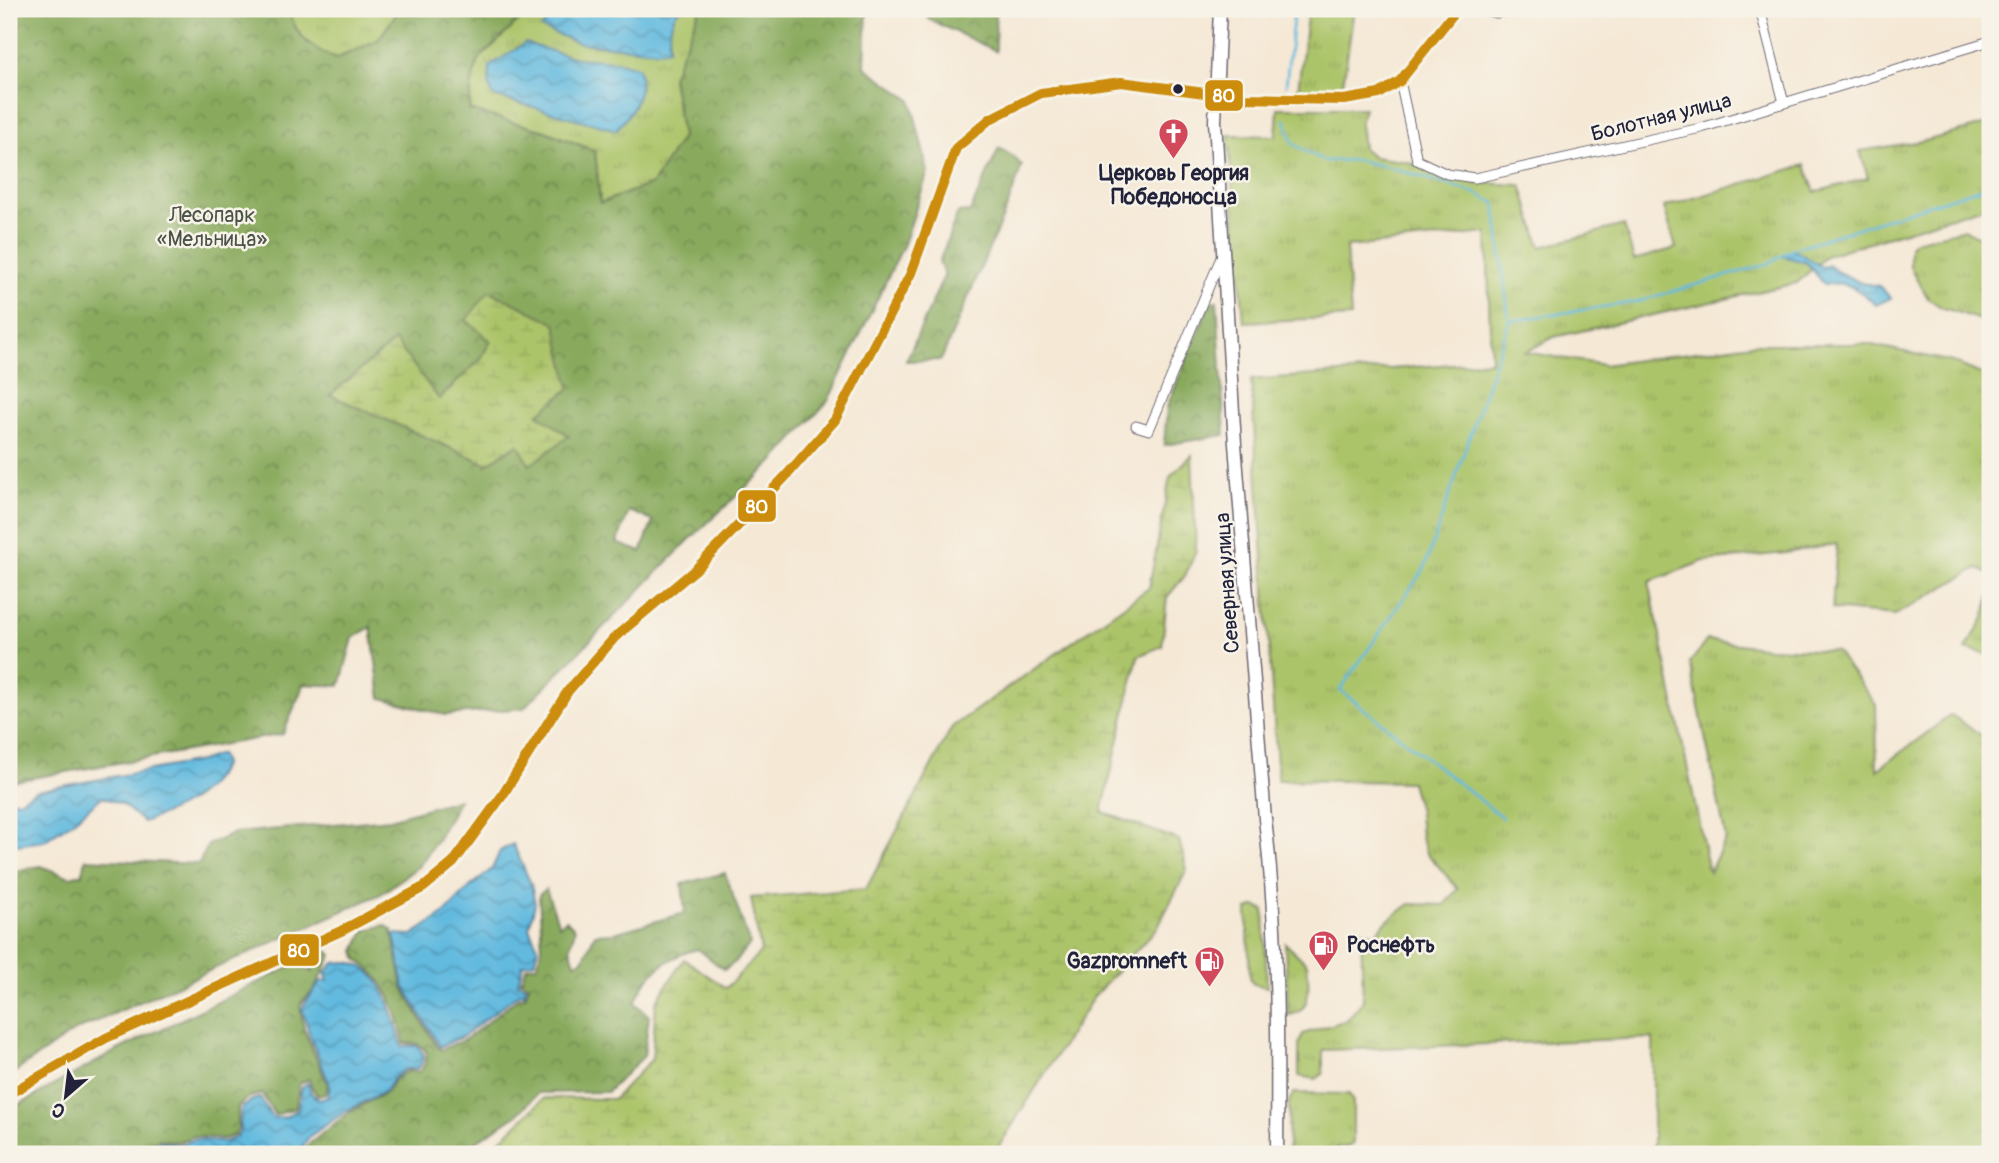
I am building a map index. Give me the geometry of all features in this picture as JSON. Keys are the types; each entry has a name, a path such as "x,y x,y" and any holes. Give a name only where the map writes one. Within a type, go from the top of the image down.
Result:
{"main road":[{"name":"Северная улица","path":"1220,9 1214,95 1236,444 1270,869 1277,1046 1276,1154"}],"street":[{"path":"9,1094 106,1038 341,931 424,887 453,863 502,796 568,691 615,638 696,569 785,477 835,420 911,272 956,148 990,119 1018,104 1052,91 1121,82 1214,95 1344,100 1379,94 1400,81 1457,9"},
{"path":"1477,9 1497,13 1516,9"},
{"path":"1760,9 1784,103"},
{"name":"Болотная улица","path":"1400,81 1418,160 1447,174 1475,178 1701,128 1990,41"},
{"path":"1136,426 1149,430 1224,250"}],"green space":[{"name":"Лесопарк «Мельница»","path":"9,9 289,9 295,27 305,40 336,59 378,40 400,9 531,9 479,59 472,80 469,110 545,131 595,151 600,203 652,184 682,137 672,77 700,9 867,9 865,67 911,100 928,172 904,244 828,401 772,463 688,541 524,708 445,715 381,698 371,627 353,638 340,686 304,684 283,734 9,782","holes":["466,320 570,388 537,414 530,465 518,443 487,464 330,395 395,341 439,399 481,359 491,340","629,511 653,521 641,552 617,543"]},
{"path":"289,9 400,9 378,40 336,59 319,50 300,34"},
{"path":"531,9 700,9 672,77 683,136 652,184 600,203 595,151 545,131 469,111 472,80 479,59"},
{"path":"925,9 995,9 996,51 928,19"},
{"path":"1308,9 1354,9 1342,91 1298,90"},
{"path":"1278,108 1364,108 1360,123 1363,148 1374,157 1408,162 1442,176 1478,183 1521,185 1541,247 1624,225 1634,260 1676,248 1664,207 1805,165 1815,192 1868,178 1860,151 1929,140 1990,123 1990,205 1827,255 1797,283 1554,337 1525,352 1604,365 1752,344 1867,344 1953,362 1990,378 1990,574 1978,568 1895,615 1832,609 1837,544 1786,553 1704,561 1649,582 1709,872 1726,839 1690,663 1707,640 1770,648 1836,651 1876,705 1877,770 1951,715 1990,741 1990,1154 1653,1154 1653,1038 1323,1050 1323,1074 1316,1079 1299,1076 1299,1044 1303,1034 1347,1020 1363,1001 1361,930 1375,934 1388,920 1410,904 1444,905 1458,889 1427,853 1421,837 1419,811 1411,782 1278,780 1251,380 1491,361 1487,233 1346,247 1351,317 1244,322 1228,135 1276,136"},
{"path":"999,148 1014,157 1022,166 1008,205 941,360 906,361 945,274 939,262 958,213 970,212"},
{"path":"1964,229 1990,243 1990,323 1941,307 1928,298 1910,267 1910,246 1915,241"},
{"path":"489,291 555,323 570,388 538,414 569,436 530,465 518,444 487,464 330,395 395,341 439,399 481,359 491,341 466,320"},
{"path":"1217,301 1225,435 1164,445 1167,407 1210,302"},
{"path":"1192,455 1196,551 1185,576 1167,597 1162,646 1138,656 1102,812 1179,840 1187,870 1157,928 1094,996 999,1146 999,1154 486,1154 544,1098 614,1099 652,1059 656,1002 684,959 726,988 761,952 751,898 866,889 952,727 1149,588 1170,477"},
{"path":"1990,596 1990,655 1966,649 1984,618"},
{"path":"459,799 437,840 419,866 381,894 73,1032 9,1076 9,872 41,866 70,877 82,874 86,859 199,864 208,845 235,833 390,819"},
{"path":"725,873 750,944 734,963 724,970 698,949 677,956 651,975 635,1003 649,1016 644,1056 607,1092 538,1093 518,1114 469,1146 462,1154 300,1154 349,1112 387,1092 394,1080 407,1071 419,1072 425,1064 426,1051 418,1044 404,1043 389,996 376,976 358,960 355,951 364,931 385,925 392,930 403,988 441,1050 466,1039 519,997 525,997 529,985 521,981 526,967 537,965 542,948 539,895 546,889 559,925 566,920 575,929 570,947 575,963 583,960 595,934 614,933 685,913 682,884"},
{"path":"1255,906 1264,910 1267,987 1253,984 1250,977 1247,910"},
{"path":"1285,943 1307,964 1308,980 1306,1003 1296,1013 1288,1015"},
{"path":"325,948 332,955 314,990 300,1005 304,1029 328,1085 326,1094 318,1096 309,1079 299,1084 296,1108 275,1115 262,1094 249,1097 238,1107 238,1128 235,1135 224,1139 195,1136 178,1142 159,1139 145,1146 137,1154 9,1154 9,1110 116,1051 294,965 313,972 306,954"},
{"path":"1294,1093 1349,1094 1353,1102 1353,1144 1337,1147 1337,1154 1288,1154 1289,1101"}],"water":[{"path":"559,9 679,9 670,28 669,49 658,51 579,43 541,28"},
{"path":"525,43 576,58 614,61 638,67 639,93 616,130 493,96 489,85 490,66"},
{"path":"1793,249 1822,267 1830,265 1836,271 1861,283 1879,286 1891,298 1876,305 1859,291 1846,285 1825,285 1807,263 1782,256"},
{"path":"220,754 224,763 209,785 190,801 168,812 143,822 122,804 102,797 44,841 9,846 9,799 18,801 35,791 200,761"},
{"path":"513,844 531,884 535,904 529,928 538,947 534,962 523,964 518,983 526,986 524,994 518,994 464,1036 440,1047 404,986 394,934 412,935 444,914 492,869 500,851"},
{"path":"345,962 369,971 378,981 385,993 402,1046 417,1046 423,1053 422,1063 417,1069 405,1069 393,1079 385,1091 346,1111 310,1136 296,1154 141,1154 160,1141 178,1145 196,1139 225,1142 237,1137 241,1109 252,1100 260,1098 273,1118 285,1117 298,1110 302,1087 308,1083 311,1093 319,1100 328,1097 330,1085 302,1008 321,981 328,981 325,973 334,963"}],"waterway":[{"path":"1286,85 1294,9"},
{"path":"1285,120 1293,144 1324,161 1357,160 1392,168 1475,193 1495,203 1509,321 1636,302 1768,264 1793,249 1990,185"},
{"path":"1503,818 1340,690 1424,569 1509,322"}],"transit line":[{"name":"80","path":"9,1094 106,1038 341,931 424,887 453,863 502,796 568,691 615,637 696,569 785,477 835,420 911,273 956,148 990,119 1041,93 1121,82 1243,98 1344,100 1379,94 1400,81 1457,9"}],"place":[{"name":"Церковь Георгия Победоносца","path":"1174,160"},
{"name":"Роснефть","path":"1324,972"},
{"name":"Gazpromneft","path":"1210,988"}]}
